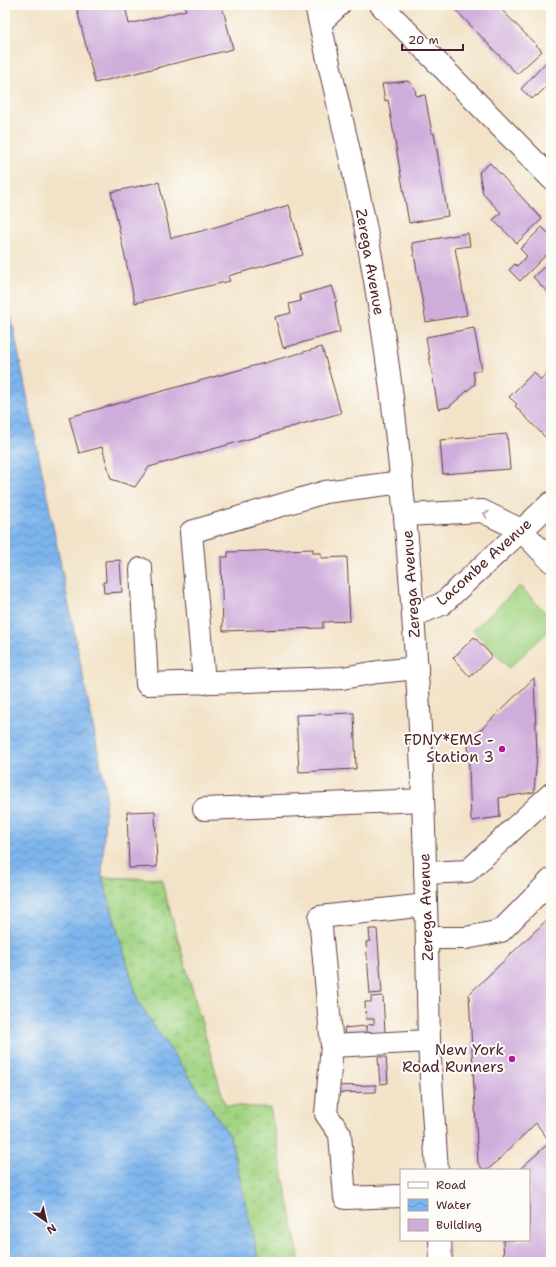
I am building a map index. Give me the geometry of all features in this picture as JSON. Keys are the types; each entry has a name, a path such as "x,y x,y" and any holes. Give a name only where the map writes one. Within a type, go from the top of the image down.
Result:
{"street":[{"path":"318,14 339,5"},
{"path":"381,5 551,178"},
{"name":"Zerega Avenue","path":"318,14 366,230 388,369 406,516 417,668 428,938 430,1041 437,1169"},
{"path":"204,683 191,532 325,492 402,482"},
{"name":"Lacombe Avenue","path":"413,616 442,604 551,503"},
{"path":"406,516 482,511 521,530 551,561"},
{"path":"141,569 147,684 342,678 417,668"},
{"path":"425,873 468,871 551,794"},
{"path":"204,809 422,800"},
{"path":"428,938 466,938 501,931 551,880"},
{"path":"400,1196 345,1198 340,1134 326,1114 332,1046 320,917 426,905"},
{"path":"332,1046 430,1041"},
{"path":"440,1241 441,1262"}],"green space":[{"path":"520,586 551,619 551,628 509,668 473,630"},
{"path":"102,877 161,879 225,1105 270,1108 300,1262 259,1262 230,1136 139,1004"}],"water":[{"path":"5,286 106,791 102,877 139,1004 230,1136 259,1262 5,1262"}],"building":[{"path":"76,5 125,5 129,24 186,10 185,5 222,5 233,49 95,83"},
{"path":"451,5 497,5 542,51 517,74"},
{"path":"551,57 551,82 532,99 521,89"},
{"path":"408,81 415,88 416,96 425,95 432,133 434,133 448,216 409,223 388,100 385,101 382,84"},
{"path":"490,163 542,219 517,243 493,220 501,213 483,194 479,172"},
{"path":"159,182 171,238 202,231 289,205 303,255 228,276 230,281 135,303 111,192"},
{"path":"542,227 549,234 551,232 551,250 520,281 509,270 515,264 517,266 527,256 520,249"},
{"path":"468,233 470,246 455,248 467,315 426,322 412,243"},
{"path":"551,260 551,296 533,277"},
{"path":"332,286 337,301 335,302 340,332 283,348 275,317 291,313 289,304 301,301 299,295"},
{"path":"474,328 482,370 473,372 475,384 449,407 438,409 426,337"},
{"path":"322,347 341,413 149,467 135,487 111,479 102,447 79,453 69,417"},
{"path":"551,370 551,431 545,437 515,406 517,404 509,397 534,372 541,380"},
{"path":"507,434 510,469 443,474 440,440"},
{"path":"313,549 313,553 321,553 321,558 347,557 350,621 323,622 323,628 223,631 221,557 228,557 228,552"},
{"path":"120,560 122,592 104,593 103,582 106,582 105,561"},
{"path":"474,637 492,656 470,677 453,658"},
{"name":"FDNY*EMS - Station 3","path":"534,678 537,755 534,792 499,798 500,817 471,821 468,742"},
{"path":"354,713 356,769 299,772 296,715"},
{"path":"155,811 157,867 129,868 127,812"},
{"name":"New York Road Runners","path":"551,916 551,1262 504,1262 503,1241 530,1241 530,1169 520,1169 550,1142 536,1123 489,1169 482,1169 478,1163 469,994"},
{"path":"369,929 377,929 382,993 370,994 366,942 370,941"},
{"path":"383,996 385,1033 368,1035 367,1025 374,1024 374,1019 366,1019 365,1002 371,1002 371,997"},
{"path":"366,1026 366,1034 345,1036 344,1028"},
{"path":"378,1057 386,1057 388,1083 380,1084"},
{"path":"376,1085 376,1092 335,1093 335,1086"}],"place":[{"name":"FDNY*EMS - Station 3","path":"502,749"},
{"name":"New York Road Runners","path":"512,1059"}]}
